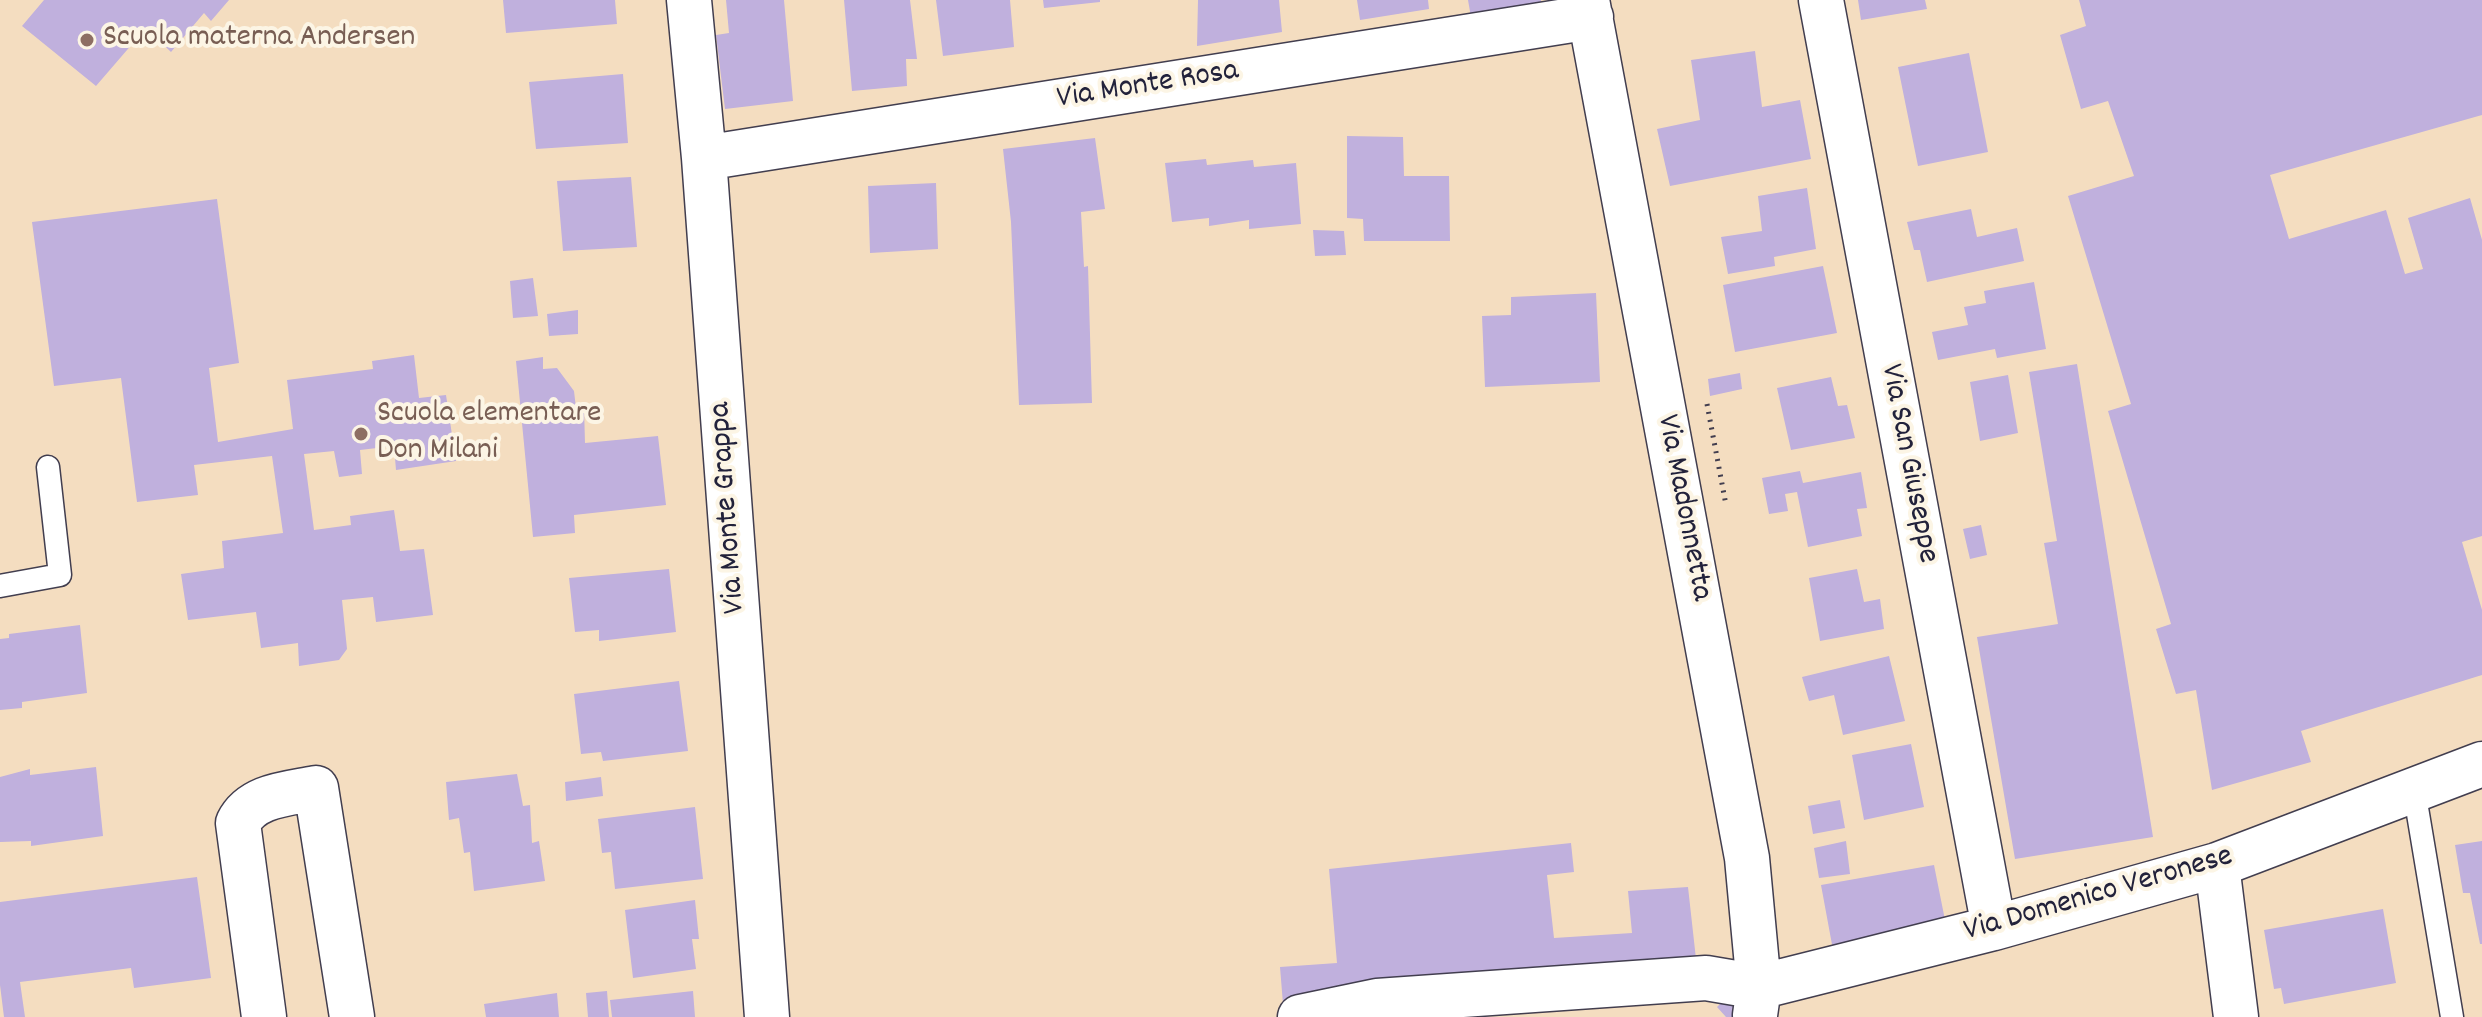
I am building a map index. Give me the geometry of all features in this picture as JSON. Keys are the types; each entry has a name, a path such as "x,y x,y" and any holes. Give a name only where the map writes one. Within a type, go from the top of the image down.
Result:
{"street":[{"name":"Via Monte Grappa","path":"689,0 704,158 767,1017"},
{"name":"Via San Giuseppe","path":"1821,0 1994,928"},
{"name":"Via Monte Rosa","path":"704,158 1589,8"},
{"name":"Via Madonnetta","path":"1589,8 1747,858 1757,1002"},
{"name":"Via Domenico Veronese","path":"1300,1017 1706,978 1757,1002 1994,928 2217,865 2482,764"},
{"path":"264,1017 238,823 244,812 257,801 316,788 352,1017"},
{"path":"2217,865 2236,1017"}],"lane":[{"path":"0,586 60,575 48,467"},
{"path":"2414,790 2452,1017"}],"building":[{"name":"Scuola materna Andersen","path":"44,0 229,0 211,21 204,13 171,52 146,28 96,86 22,26"},
{"path":"503,0 615,0 617,24 506,33"},
{"path":"726,0 784,0 793,101 725,109 716,35 729,33"},
{"path":"844,0 910,0 917,59 906,59 907,86 852,91"},
{"path":"936,0 1010,0 1014,47 943,56"},
{"path":"1043,0 1100,0 1100,2 1044,8"},
{"path":"1198,0 1279,0 1282,32 1197,46"},
{"path":"1357,0 1428,0 1429,9 1360,20"},
{"path":"1468,0 1541,0 1542,10 1472,23"},
{"path":"1858,0 1925,0 1927,9 1861,20"},
{"path":"2079,0 2482,0 2482,115 2270,175 2289,239 2386,210 2405,274 2423,269 2408,218 2470,198 2482,240 2482,536 2462,542 2482,610 2482,675 2301,731 2311,762 2212,790 2196,690 2176,694 2156,629 2171,624 2108,411 2131,404 2068,196 2134,176 2108,101 2081,109 2060,35 2086,26"},
{"path":"1755,51 1762,107 1800,100 1811,159 1670,186 1657,129 1700,120 1691,60"},
{"path":"1969,53 1988,152 1918,166 1898,67"},
{"path":"623,74 628,143 536,149 529,82"},
{"path":"1347,136 1403,137 1404,176 1449,176 1450,241 1364,241 1363,219 1347,218"},
{"path":"1095,138 1105,209 1081,212 1084,267 1088,266 1092,403 1019,405 1011,222 1003,149"},
{"path":"1206,159 1207,165 1253,160 1254,167 1296,163 1301,224 1249,229 1249,220 1209,226 1209,218 1172,222 1165,163"},
{"path":"631,177 637,247 563,251 557,181"},
{"path":"936,183 938,249 870,253 868,186"},
{"path":"1807,188 1816,249 1774,257 1775,266 1728,274 1721,237 1762,231 1758,196"},
{"name":"Scuola elementare Don Milani","path":"217,199 239,363 209,368 218,442 293,429 287,380 373,369 372,361 414,355 419,398 446,395 456,461 396,470 394,446 360,450 362,474 339,477 334,451 304,454 314,530 351,525 350,516 394,510 400,551 424,549 433,615 376,622 373,597 342,600 347,649 339,660 299,666 298,643 261,648 256,612 188,620 181,574 224,568 222,541 283,533 272,456 194,465 198,495 137,502 121,378 54,386 32,222"},
{"path":"1971,209 1977,237 2017,228 2024,261 1927,282 1920,250 1914,250 1907,222"},
{"path":"1313,230 1344,231 1346,255 1315,256"},
{"path":"1823,266 1837,333 1735,352 1723,285"},
{"path":"533,278 538,316 513,318 510,281"},
{"path":"2034,282 2046,349 1997,358 1995,349 1938,360 1932,332 1968,325 1964,307 1986,303 1984,291"},
{"path":"1596,293 1600,382 1485,387 1482,316 1511,315 1511,297"},
{"path":"578,310 578,334 549,336 547,314"},
{"path":"543,357 543,369 557,368 574,391 576,408 584,407 585,443 658,436 666,505 574,515 575,533 533,537 516,361"},
{"path":"2077,364 2153,837 2015,859 1977,637 2058,624 2044,543 2057,541 2029,372"},
{"path":"1740,373 1742,389 1710,396 1708,379"},
{"path":"2008,375 2018,433 1980,441 1970,382"},
{"path":"1831,377 1838,406 1847,405 1855,438 1791,450 1777,388"},
{"path":"1800,471 1803,483 1861,472 1867,508 1857,509 1862,536 1808,547 1797,492 1785,494 1788,511 1769,514 1762,478"},
{"path":"1981,525 1987,555 1970,559 1963,529"},
{"path":"669,569 676,632 599,641 599,630 575,632 569,578"},
{"path":"1857,569 1864,602 1880,599 1884,629 1820,641 1809,578"},
{"path":"80,625 87,693 22,702 22,708 0,710 0,639 9,638 9,634"},
{"path":"1889,656 1905,721 1843,735 1834,695 1809,701 1802,677"},
{"path":"679,681 688,751 603,761 601,752 581,754 574,694"},
{"path":"1911,744 1924,807 1864,820 1852,755"},
{"path":"96,767 103,836 31,846 31,841 0,842 0,777 30,769 30,775"},
{"path":"517,774 523,806 530,805 532,843 539,841 545,881 474,891 470,852 464,853 459,818 449,820 446,782"},
{"path":"601,777 603,796 566,801 565,782"},
{"path":"1840,800 1845,828 1813,834 1808,806"},
{"path":"695,807 703,879 615,889 611,852 602,853 598,819"},
{"path":"1846,841 1850,874 1819,878 1814,848"},
{"path":"2482,841 2480,944 2470,893 2463,893 2455,845"},
{"path":"1571,843 1574,872 1547,875 1554,938 1632,933 1628,891 1688,887 1696,959 1283,1004 1280,967 1337,963 1329,869"},
{"path":"1934,865 1947,930 1833,950 1821,885"},
{"path":"197,877 211,978 134,988 131,968 20,982 25,1017 4,1017 0,985 0,902"},
{"path":"695,900 699,939 692,939 696,969 633,978 625,910"},
{"path":"2383,909 2396,983 2284,1004 2281,988 2274,989 2264,930"},
{"path":"607,991 609,1017 588,1017 586,993"},
{"path":"693,991 695,1017 612,1017 610,1000"},
{"path":"1732,992 1744,1005 1732,1017 1726,1017 1717,1007"},
{"path":"557,993 559,1017 486,1017 484,1004"}],"place":[{"name":"Scuola materna Andersen","path":"87,40"},
{"name":"Scuola elementare Don Milani","path":"361,434"}]}
